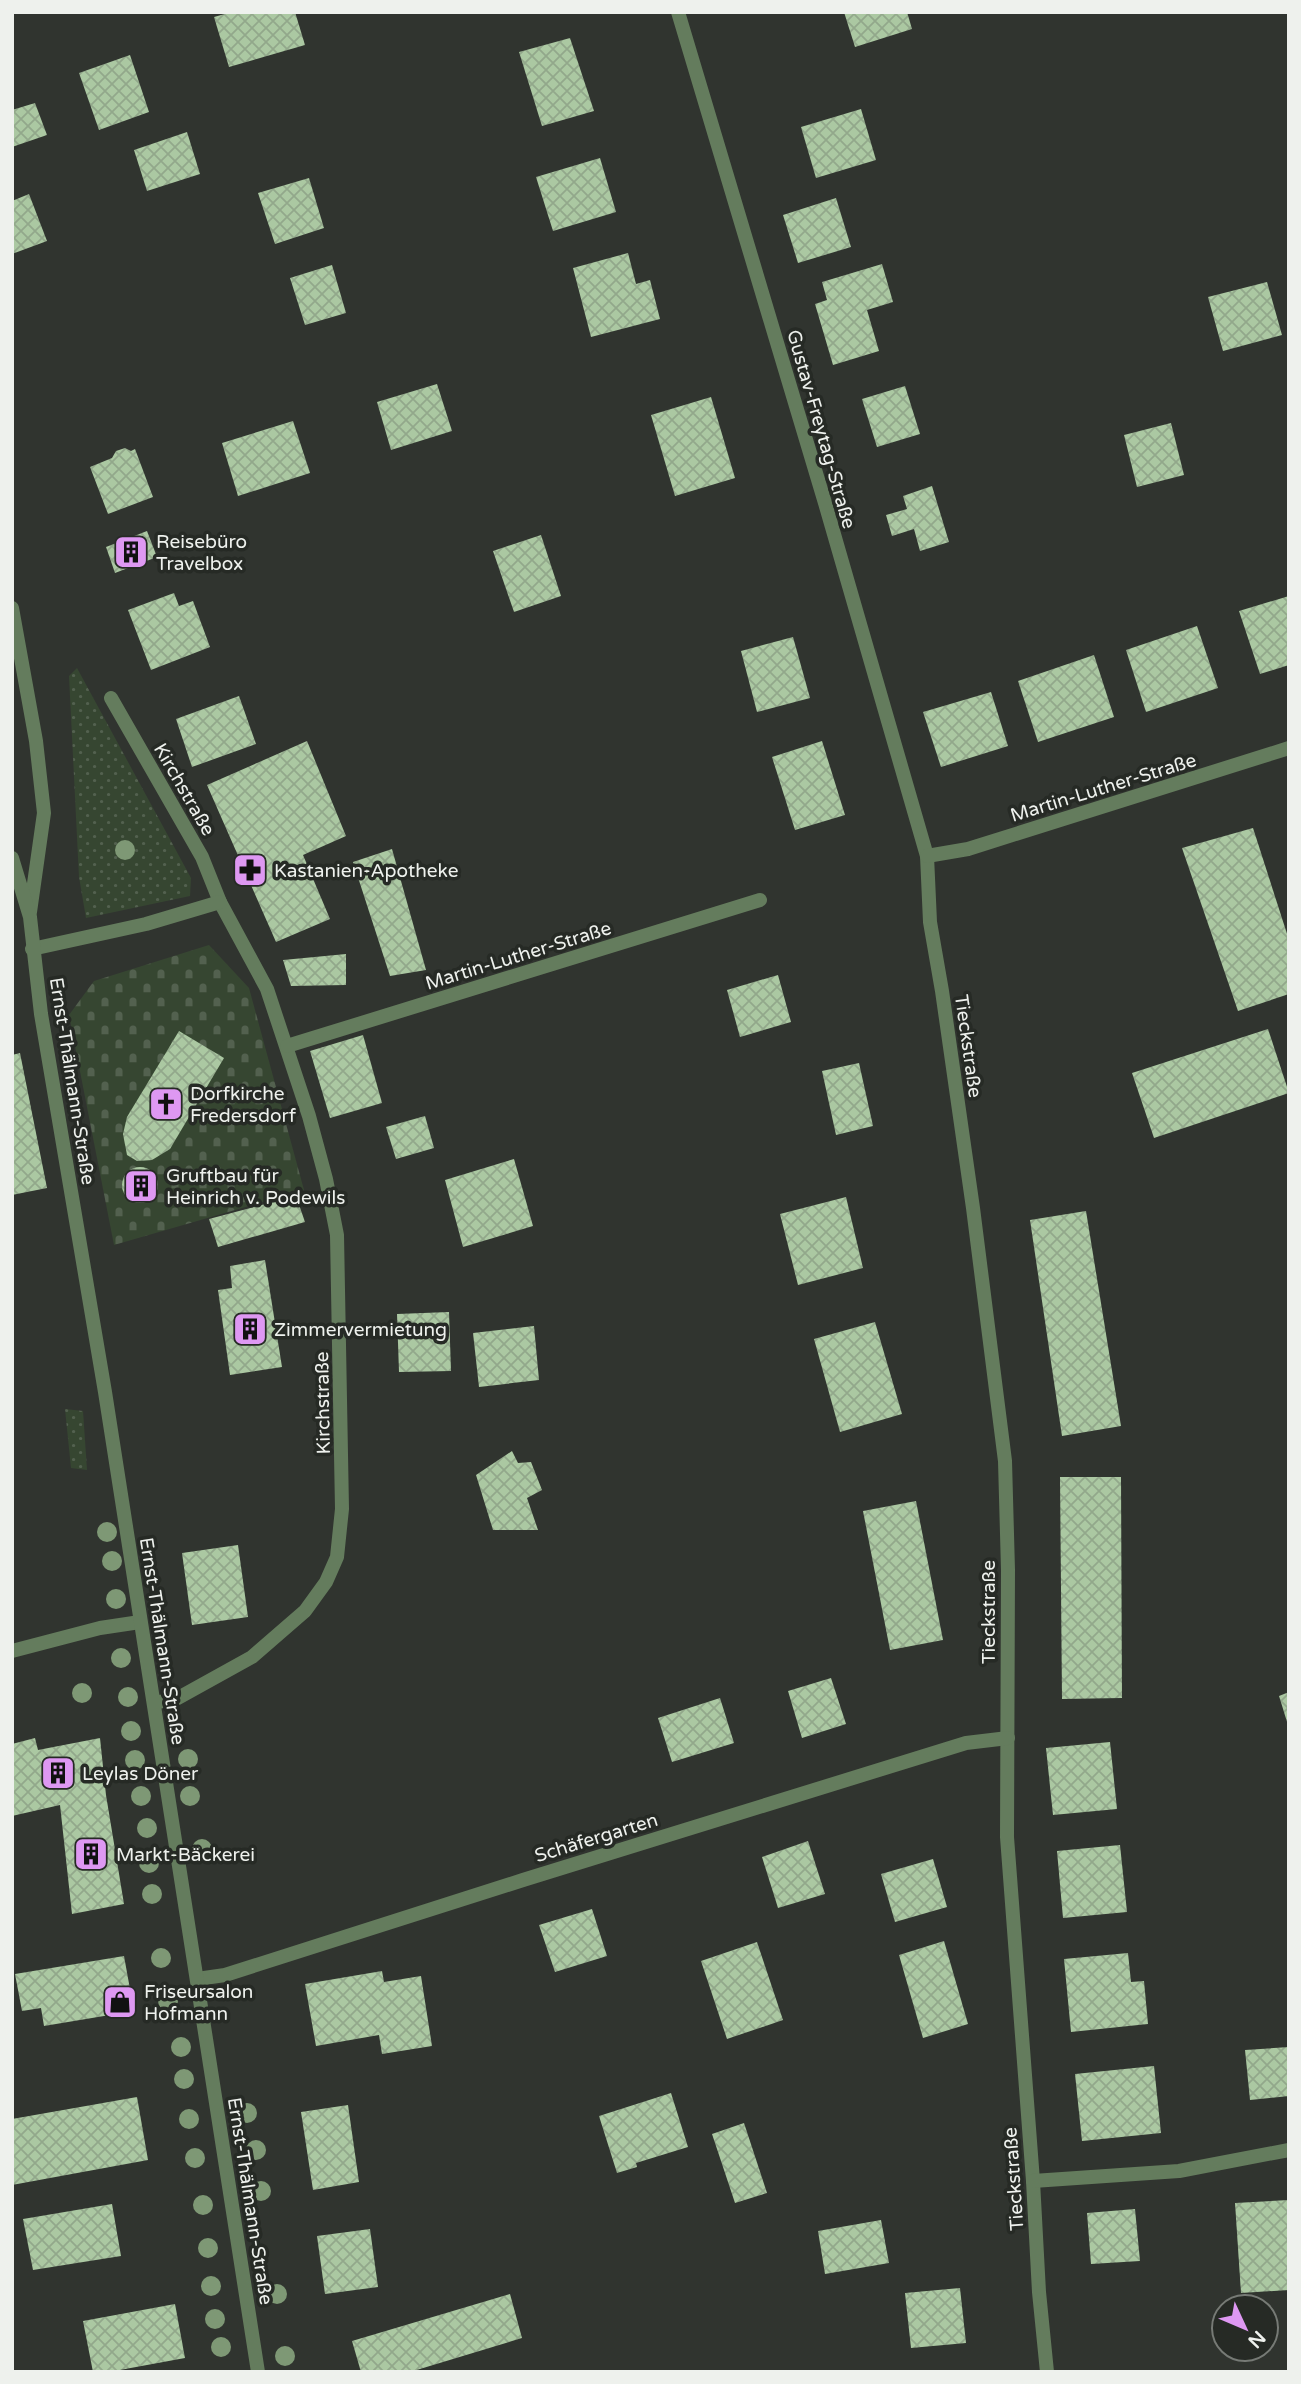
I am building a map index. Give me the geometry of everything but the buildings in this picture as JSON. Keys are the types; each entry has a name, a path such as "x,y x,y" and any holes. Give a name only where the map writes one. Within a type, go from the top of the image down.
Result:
{"street":[{"name":"Gustav-Freytag-Straße","path":"678,12 927,856"},
{"name":"Ernst-Thälmann-Straße","path":"12,608 36,741 44,813 30,917 32,949 105,1392 258,2372"},
{"name":"Kirchstraße","path":"111,698 202,858 220,902 267,989 319,1154 337,1235 342,1483 337,1557 326,1582 305,1611 252,1657 178,1698 154,1703"},
{"name":"Martin-Luther-Straße","path":"927,856 968,849 1286,749"},
{"path":"1286,749 1289,765"},
{"name":"Tieckstraße","path":"927,856 930,922 971,1195 1005,1461 1007,1837 1047,2372"},
{"name":"Ernst-Thälmann-Straße","path":"12,858 30,917"},
{"name":"Martin-Luther-Straße","path":"287,1046 760,900"},
{"path":"32,949 146,924 220,902"},
{"path":"12,1651 100,1628 139,1622"},
{"name":"Schäfergarten","path":"197,1979 225,1975 966,1744 1008,1738"},
{"path":"1033,2181 1179,2171 1289,2150"}],"green space":[{"path":"77,668 191,878 190,896 86,918 79,877 69,676"},
{"path":"209,945 249,988 304,1190 114,1245 69,1015 94,981"},
{"path":"65,1409 83,1411 87,1470 71,1468"}],"place":[{"name":"Reisebüro Travelbox","path":"131,552"},
{"name":"Kastanien-Apotheke","path":"250,870"},
{"name":"Dorfkirche Fredersdorf","path":"166,1104"},
{"name":"Gruftbau für Heinrich v. Podewils","path":"141,1186"},
{"name":"Zimmervermietung","path":"250,1329"},
{"name":"Leylas Döner","path":"58,1773"},
{"name":"Markt-Bäckerei","path":"91,1854"},
{"name":"Friseursalon Hofmann","path":"120,2002"}]}
